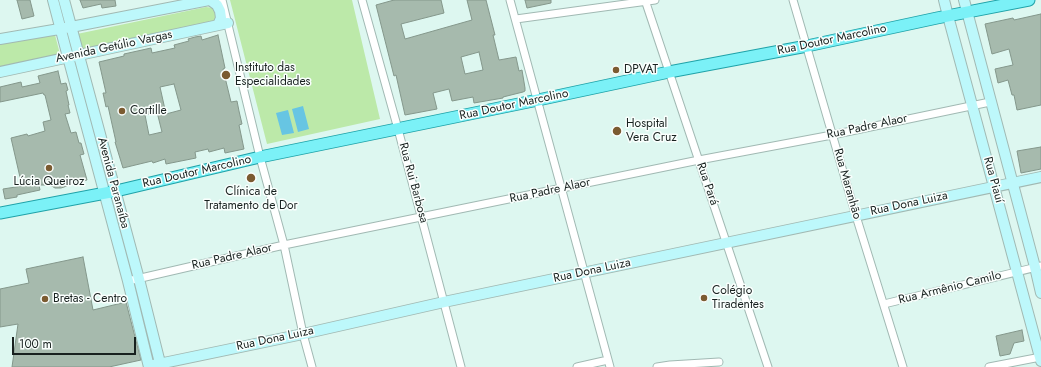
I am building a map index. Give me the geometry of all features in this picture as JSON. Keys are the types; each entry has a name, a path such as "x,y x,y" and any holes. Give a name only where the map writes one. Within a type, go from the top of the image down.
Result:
{"main road":[{"name":"Rua Doutor Marcolino","path":"0,213 116,191 260,157 398,130 669,72 807,46 1029,0"}],"street":[{"name":"Avenida Paranaíba","path":"54,0 78,55 116,191 161,365"},
{"name":"Avenida Paranaíba","path":"64,0 68,57 128,281 147,367"},
{"path":"0,39 66,28 210,0 217,6 220,11 240,78 284,245 303,334 312,367"},
{"path":"222,0 223,24"},
{"name":"Rua Rui Barbosa","path":"362,0 422,217 461,367"},
{"path":"510,0 538,100 583,273 609,364 577,367"},
{"path":"516,19 655,0"},
{"name":"Rua Maranhão","path":"793,0 856,216 903,367"},
{"name":"Rua Piauí","path":"944,0 1041,358"},
{"name":"Rua Piauí","path":"964,0 1012,183 1038,266 1041,293"},
{"name":"Rua Pará","path":"646,1 768,367"},
{"name":"Avenida Getúlio Vargas","path":"0,72 223,24"},
{"name":"Rua Padre Alaor","path":"128,281 284,245 990,102"},
{"name":"Rua Dona Luiza","path":"147,367 444,302 1041,177"},
{"path":"113,226 124,224"},
{"path":"120,253 131,250"},
{"name":"Rua Armênio Camilo","path":"884,304 1038,266"},
{"path":"989,367 1041,358"},
{"path":"657,367 676,364 719,362"}],"green space":[{"path":"230,0 352,0 380,119 267,144"},
{"path":"206,7 214,8 218,19 211,23 82,51 77,34"},
{"path":"55,35 60,54 0,68 0,43"}],"water":[{"path":"303,106 309,129 298,132 292,109"},
{"path":"288,110 294,133 282,135 276,113"}],"building":[{"path":"17,0 30,0 34,16 22,19"},
{"path":"80,0 115,0 116,6 102,8 101,4 83,8"},
{"path":"394,0 441,0 444,13 401,24 405,39 472,20 467,0 486,0 495,35 493,35 499,60 516,57 519,71 522,70 525,91 503,98 474,103 473,97 452,101 449,89 433,93 437,109 405,115 396,75 394,76 376,5","holes":["479,52 483,70 465,74 461,57"]},
{"path":"525,0 551,0 551,3 527,8"},
{"path":"1041,14 1041,105 1017,110 1014,95 1012,95 1008,80 998,83 995,69 1013,65 1009,49 992,54 985,24"},
{"path":"218,35 225,68 223,69 231,102 237,101 242,124 239,125 244,149 225,153 224,148 209,152 208,149 195,152 196,158 166,164 165,159 153,163 152,161 123,168 115,142 108,106 106,107 103,93 106,93 99,62 124,56 124,54 151,48 152,53 175,48 174,45 189,41 188,39 195,37 201,36 202,40","holes":["174,84 181,110 166,114 160,87","157,112 162,132 149,135 145,115"]},
{"path":"58,71 61,84 66,83 68,90 66,91 70,113 65,114 71,133 76,132 79,143 81,143 84,154 80,155 87,180 66,185 67,186 61,188 55,188 50,185 39,185 40,190 5,199 3,189 22,186 11,138 27,134 28,136 45,131 43,122 51,120 45,95 43,93 0,102 0,87 21,82 22,87 40,83 38,76"},
{"path":"1041,147 1041,169 1021,173 1017,151"},
{"path":"83,257 93,310 126,302 141,360 109,367 12,367 18,324 0,327 0,289 29,283 26,269"},
{"path":"1022,330 1024,341 1014,343 1010,354 1000,356 996,336"}],"place":[{"name":"DPVAT","path":"616,70"},
{"name":"Instituto das Especialidades","path":"226,75"},
{"name":"Cortille","path":"122,111"},
{"name":"Hospital Vera Cruz","path":"617,131"},
{"name":"Lúcia Queiroz","path":"49,168"},
{"name":"Clínica de Tratamento de Dor","path":"251,178"},
{"name":"Colégio Tiradentes","path":"704,298"},
{"name":"Bretas - Centro","path":"45,299"}]}
